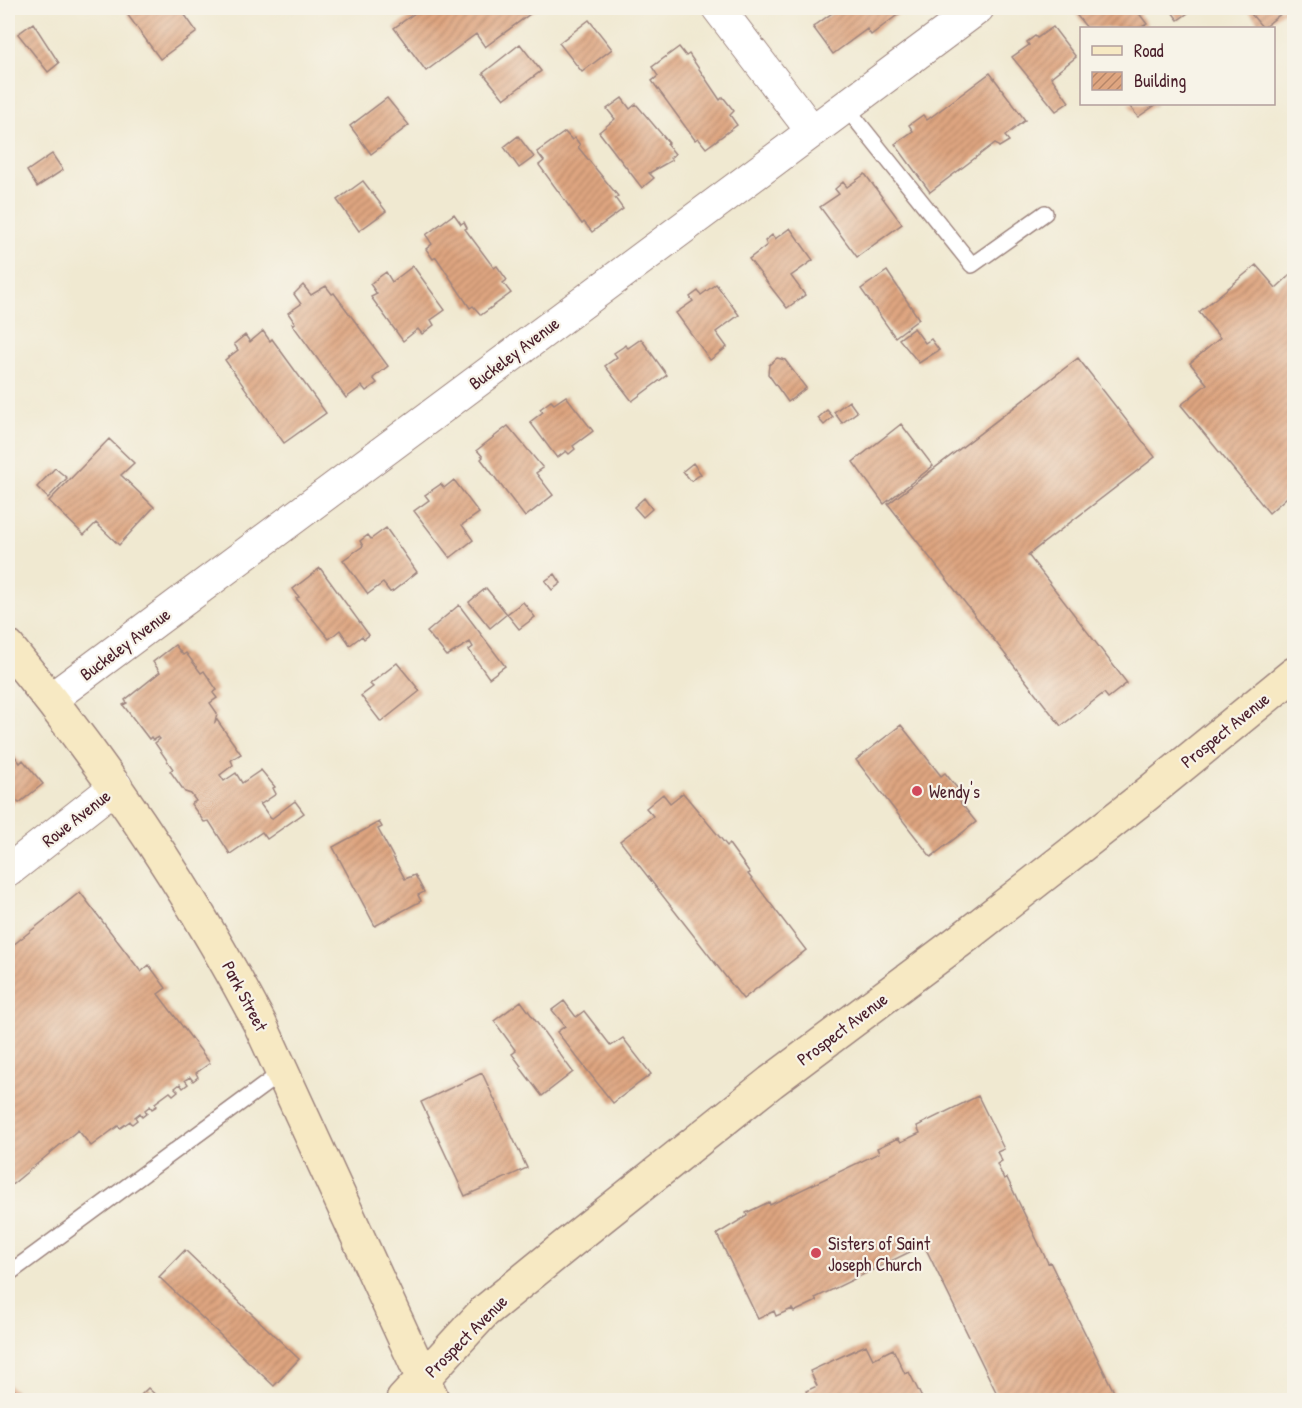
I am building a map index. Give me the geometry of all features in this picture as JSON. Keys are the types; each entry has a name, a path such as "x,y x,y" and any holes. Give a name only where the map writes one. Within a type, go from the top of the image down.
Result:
{"main road":[{"name":"Park Street","path":"8,647 51,699 116,786 229,965 282,1072 420,1393"},
{"name":"Prospect Avenue","path":"420,1393 484,1312 771,1082 962,939 1141,799 1294,674"}],"street":[{"path":"718,8 812,131"},
{"name":"Buckeley Avenue","path":"51,699 978,8"},
{"name":"Rowe Avenue","path":"8,871 116,786"}],"lane":[{"path":"845,106 972,265 1045,213"},
{"path":"8,1274 282,1072"}],"building":[{"path":"135,8 180,8 197,32 160,59 127,14"},
{"path":"422,8 538,8 485,47 476,34 426,71 394,28"},
{"path":"839,8 895,8 900,13 871,35 867,29 833,54 813,27"},
{"path":"1081,8 1135,8 1147,24 1142,27 1086,27 1074,12"},
{"path":"1169,8 1188,8 1186,9 1188,13 1178,20"},
{"path":"1246,8 1288,8 1264,27"},
{"path":"589,20 612,49 582,72 559,43"},
{"path":"33,23 59,63 48,72 18,34"},
{"path":"1053,27 1076,57 1051,77 1069,102 1056,111 1012,57 1029,45 1027,42 1035,36 1037,38"},
{"path":"520,44 541,71 504,99 483,73"},
{"path":"679,47 686,56 689,54 720,100 723,97 734,111 730,115 737,125 706,148 698,138 695,140 652,81 658,76 652,67"},
{"path":"990,73 1025,120 1005,136 1009,141 999,147 995,143 930,192 895,144 913,131 909,125 923,115 927,120"},
{"path":"387,98 409,125 371,154 350,126"},
{"path":"622,98 630,109 636,104 669,143 667,144 675,154 670,158 672,160 649,173 654,178 642,188 599,132 615,119 607,109"},
{"path":"1129,105 1156,105 1138,117"},
{"path":"565,132 572,140 575,138 580,145 578,147 618,196 615,198 623,209 592,232 584,222 582,224 539,165 544,161 537,152"},
{"path":"518,136 534,157 519,168 504,147"},
{"path":"52,154 63,170 37,187 27,171"},
{"path":"865,174 902,224 857,257 820,207 839,194 835,189 843,182 847,187"},
{"path":"363,181 386,211 359,231 337,200"},
{"path":"454,214 461,224 464,222 467,228 465,229 494,268 497,266 507,280 503,283 511,293 481,315 473,306 470,308 436,257 433,259 426,249 432,244 426,235"},
{"path":"790,228 813,260 791,276 805,295 787,308 749,259 767,245 765,241 772,235 775,239"},
{"path":"1256,265 1276,288 1290,275 1294,280 1294,491 1269,513 1181,405 1207,384 1190,363 1220,338 1199,312"},
{"path":"413,266 445,310 431,320 434,325 422,334 418,329 403,341 371,297 377,294 370,284 386,272 392,282"},
{"path":"887,271 919,319 895,337 861,289"},
{"path":"716,284 739,315 716,332 727,347 710,360 676,313 693,301 690,297 698,291 701,295"},
{"path":"303,285 311,295 326,286 332,294 334,293 388,366 373,378 377,383 366,391 362,386 346,398 292,324 295,323 288,313 301,304 294,294"},
{"path":"914,328 925,343 931,339 939,350 919,363 899,339"},
{"path":"263,331 270,341 272,339 326,413 284,443 225,360 238,350 234,344 245,335 250,342"},
{"path":"641,339 667,375 632,401 605,366 617,357 614,353 625,345 628,348"},
{"path":"777,358 785,360 806,388 788,402 768,374 769,365"},
{"path":"1078,358 1155,457 1028,555 1127,683 1108,698 1104,693 1061,726 888,504"},
{"path":"566,396 593,431 573,446 575,449 569,454 566,451 557,458 530,422 543,412 540,409 551,401 554,404"},
{"path":"849,401 857,412 842,423 834,412"},
{"path":"827,410 833,417 824,425 818,418"},
{"path":"901,424 933,466 884,504 853,462"},
{"path":"508,426 543,468 536,473 553,495 525,517 481,459 483,457 477,450"},
{"path":"109,439 134,463 121,475 154,507 119,545 96,523 84,535 49,501"},
{"path":"693,463 701,474 691,481 683,471"},
{"path":"55,468 67,478 48,498 37,487"},
{"path":"454,480 479,513 462,525 473,540 450,558 414,511 429,500 425,495 441,484 444,488"},
{"path":"644,498 652,509 643,517 634,507"},
{"path":"386,528 417,572 393,591 390,592 383,583 368,594 343,560 363,546 360,541 368,535 371,539"},
{"path":"320,568 369,635 364,639 362,636 350,645 340,630 329,639 296,598 299,597 293,589"},
{"path":"555,574 561,583 552,590 545,581"},
{"path":"486,588 507,614 490,628 469,602"},
{"path":"523,602 535,617 519,629 507,614"},
{"path":"459,605 505,666 489,678 469,650 473,647 470,642 447,656 427,632"},
{"path":"175,645 183,655 186,653 201,673 204,671 217,690 213,693 217,698 210,703 217,713 215,722 217,720 241,754 231,760 233,765 220,775 224,781 236,773 242,783 261,770 275,787 273,788 276,794 261,804 259,802 271,819 295,801 304,813 267,839 262,832 230,854 209,821 204,822 191,804 196,801 191,794 185,792 170,771 173,769 155,743 160,739 158,737 153,740 151,737 149,739 123,705 127,703 125,700 160,672 153,662"},
{"path":"397,663 420,691 381,722 361,696 373,687 370,684"},
{"path":"901,725 941,776 945,773 965,798 960,802 976,822 931,857 856,760"},
{"path":"8,747 20,763 23,760 43,784 19,803 16,800 8,807"},
{"path":"683,793 727,846 729,844 750,873 748,874 806,950 743,999 620,841 653,816 646,808 663,794 670,803"},
{"path":"379,822 382,827 378,829 405,879 415,875 424,892 418,895 421,901 375,926 333,847"},
{"path":"80,892 141,972 149,965 166,988 158,994 210,1063 196,1073 198,1077 193,1081 190,1077 185,1080 188,1084 183,1088 180,1084 175,1088 178,1091 173,1095 170,1092 155,1103 157,1106 152,1109 150,1106 142,1117 140,1113 132,1124 130,1121 120,1128 118,1126 91,1146 78,1130 8,1188 8,949"},
{"path":"521,1001 573,1072 542,1096 520,1067 512,1054 516,1051 494,1021"},
{"path":"564,1001 576,1017 584,1011 611,1046 623,1038 651,1074 613,1103 557,1032 565,1026 552,1010"},
{"path":"482,1073 527,1168 465,1196 421,1102"},
{"name":"Sisters of Saint Joseph Church","path":"978,1096 1004,1149 997,1152 1002,1161 997,1164 1004,1179 1007,1178 1118,1400 1000,1400 924,1245 815,1298 817,1301 794,1312 792,1309 776,1316 774,1311 758,1319 717,1234 747,1216 746,1213 769,1202 770,1205 879,1153 877,1148 898,1138 901,1142 920,1133 917,1126"},
{"path":"185,1250 299,1359 274,1386 159,1277"},
{"path":"866,1345 873,1359 893,1349 905,1374 909,1372 923,1400 811,1400 806,1391 817,1386 810,1371"},
{"path":"8,1384 25,1400 8,1400"},
{"path":"148,1388 161,1400 136,1400"}],"place":[{"name":"Wendy's","path":"917,791"},
{"name":"Sisters of Saint Joseph Church","path":"816,1253"}]}
